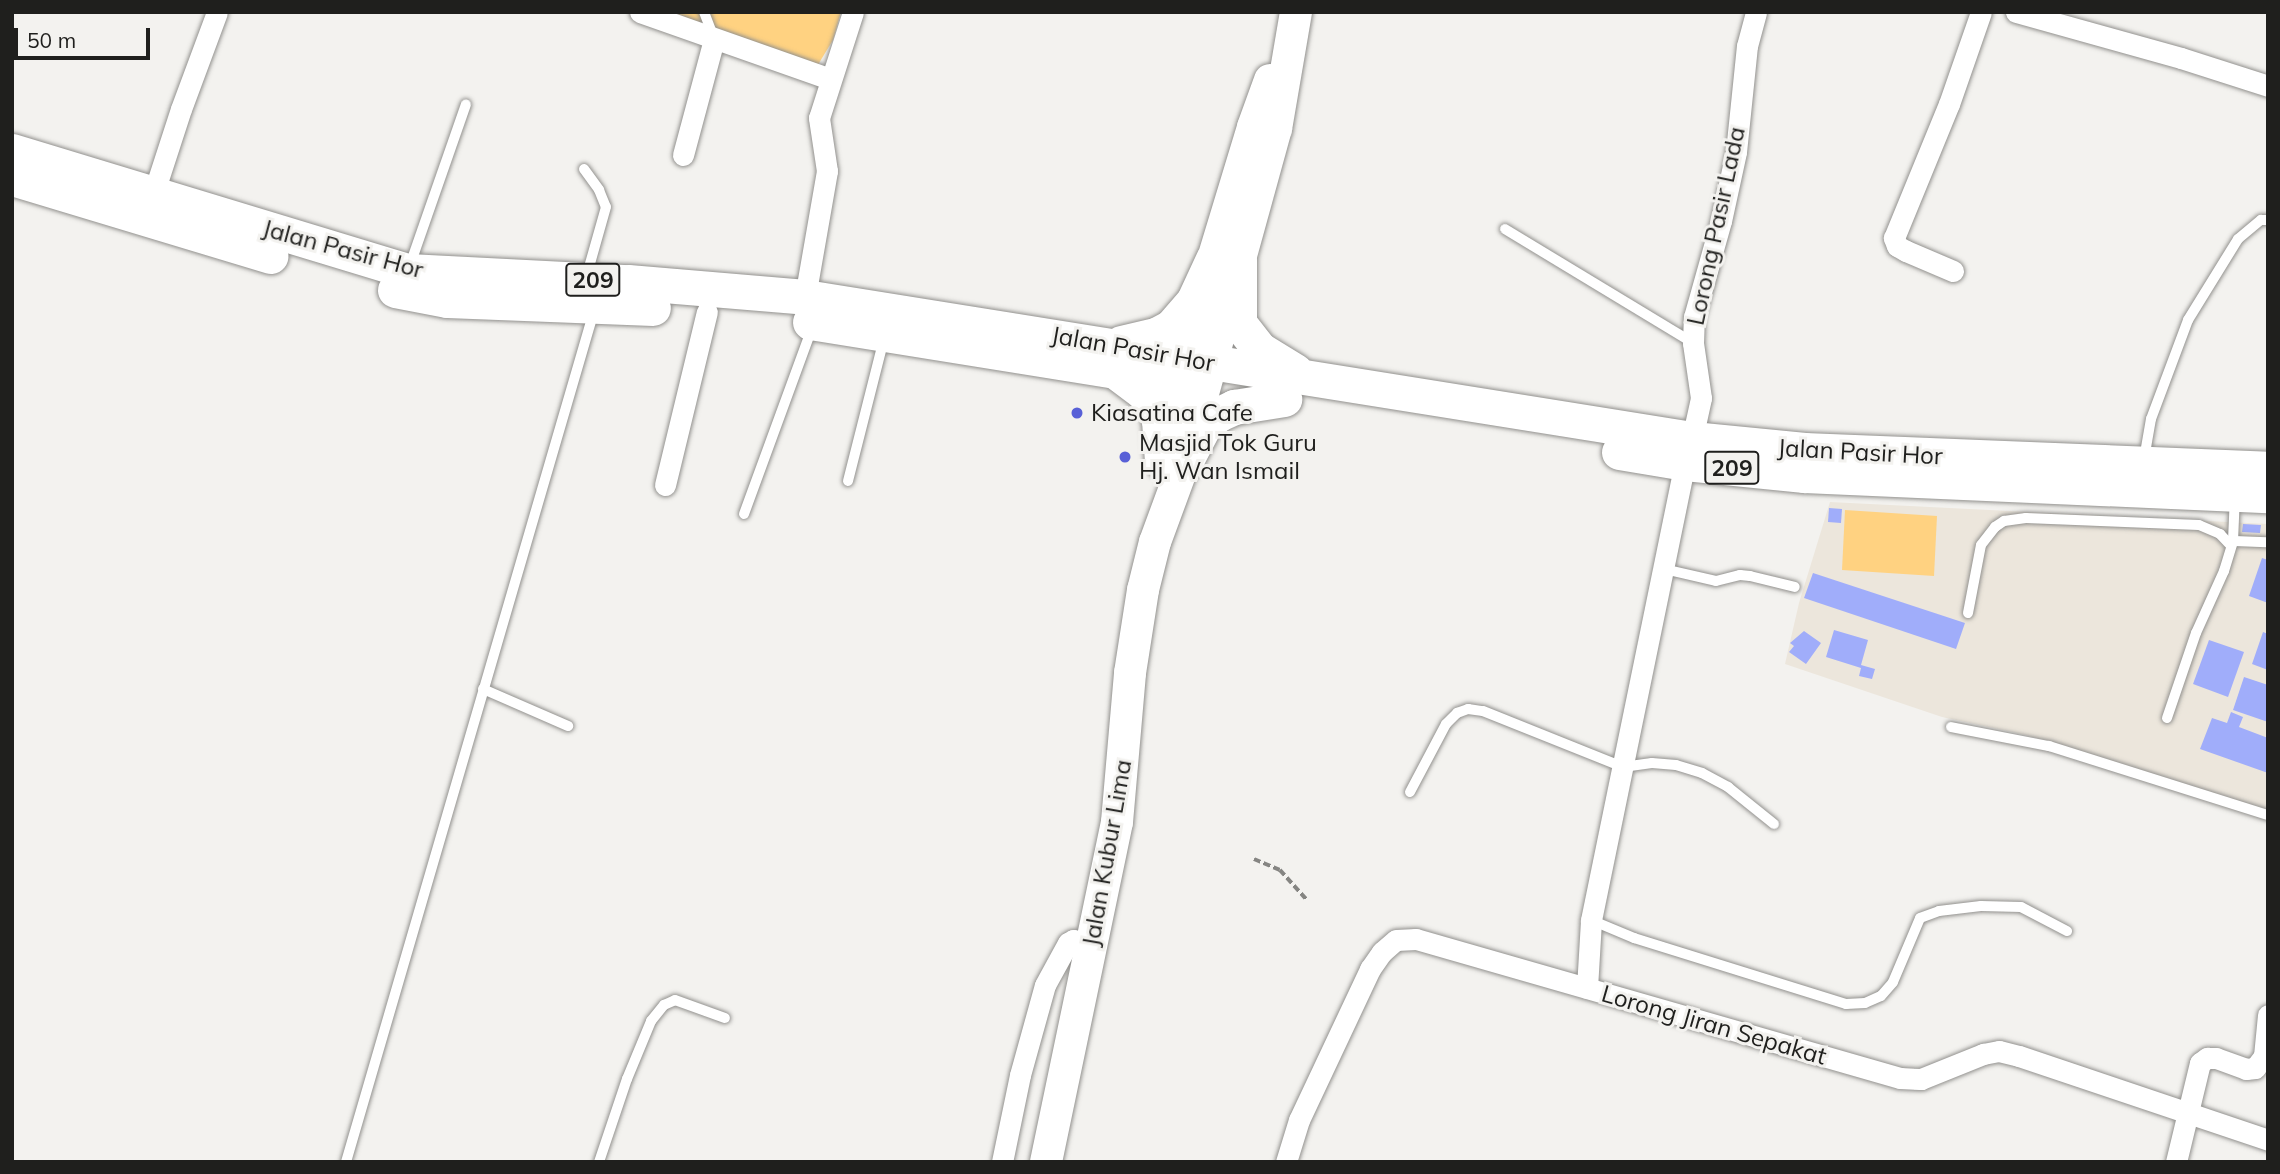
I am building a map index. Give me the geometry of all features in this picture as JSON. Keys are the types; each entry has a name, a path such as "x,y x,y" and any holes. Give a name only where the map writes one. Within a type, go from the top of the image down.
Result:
{"main road":[{"name":"Jalan Kubur Lima","path":"1046,1162 1117,822 1130,673 1143,590 1172,463 1226,259 1276,129 1296,12"},
{"name":"Jalan Pasir Hor","path":"12,151 408,271 590,293 707,312 810,310 886,333 1112,357"},
{"name":"Jalan Pasir Hor","path":"12,178 316,269 403,292 447,300 590,293 810,310 1689,451 1804,475 2027,500 2251,494"},
{"path":"1172,463 1154,405 1112,357 1171,327 1226,259"},
{"path":"1172,463 1205,424 1219,414 1296,389 1239,323 1226,259"},
{"name":"Jalan Pasir Hor","path":"1689,451 1804,450 2268,469"}],"street":[{"path":"153,195 181,109 218,12"},
{"path":"640,12 830,79"},
{"path":"810,310 807,276 823,208 827,171 819,117 853,12"},
{"name":"Lorong Pasir Lada","path":"1587,988 1591,920 1701,398 1693,343 1694,317 1737,152 1747,46 1756,12"},
{"path":"1953,271 1897,246 1894,238 1949,104 1981,12"},
{"path":"2016,12 2181,58 2268,86"},
{"path":"683,155 714,39"},
{"path":"665,485 707,312"},
{"name":"Lorong Jiran Sepakat","path":"1286,1162 1299,1120 1370,969 1382,952 1396,940 1416,939 1900,1078 1921,1079 1983,1054 1999,1051 2268,1140"},
{"path":"1002,1162 1020,1075 1045,985 1068,943 1073,940 1092,944"},
{"path":"2176,1162 2189,1113 2196,1070 2207,1058 2216,1058 2246,1069 2260,1064 2268,1015"}],"lane":[{"path":"704,12 714,39"},
{"path":"408,271 466,104"},
{"path":"346,1162 483,689 590,293 606,206 600,190 584,169"},
{"path":"2143,465 2151,419 2188,320 2238,239 2261,220 2268,220"},
{"path":"1505,229 1693,343"},
{"path":"744,514 810,310"},
{"path":"848,481 886,333"},
{"path":"2167,718 2196,633 2224,571 2251,494"},
{"path":"1968,613 1981,545 1995,527 2027,500 2199,525 2220,534 2232,543 2268,542"},
{"path":"1664,569 1716,581 1740,575 1795,587"},
{"path":"483,689 568,726"},
{"path":"1410,792 1446,724 1457,713 1468,709 1483,711 1623,767 1652,763 1676,765 1702,773 1728,787 1774,824"},
{"path":"1951,727 2049,746 2268,815"},
{"path":"1591,920 1634,938 1846,1004 1865,1003 1881,996 1892,982 1920,918 1939,911 1981,906 2021,907 2067,931"},
{"path":"599,1162 627,1079 652,1021 664,1005 675,1000 725,1018"}],"path":[{"path":"1254,859 1280,870 1306,899"}],"shaded area":[{"path":"672,12 841,12 833,40 816,68"},
{"path":"1830,502 2268,524 2268,810 2026,735 1942,717 1785,664 1799,603"},
{"path":"1845,510 1937,516 1934,576 1842,570"}],"building":[{"path":"1829,508 1842,509 1841,523 1828,522"},
{"path":"2243,524 2261,525 2260,533 2242,532"},
{"path":"2262,558 2268,560 2268,603 2249,596"},
{"path":"1813,573 1965,623 1956,649 1804,598"},
{"path":"1834,630 1868,640 1861,665 1875,669 1872,679 1859,676 1861,668 1826,657"},
{"path":"1804,631 1821,643 1806,664 1789,652 1794,646 1790,643"},
{"path":"2263,632 2268,634 2268,670 2252,664"},
{"path":"2209,640 2244,652 2228,697 2193,684"},
{"path":"2244,677 2268,685 2268,722 2233,710"},
{"path":"2231,712 2243,717 2239,727 2268,738 2268,773 2200,749 2212,718 2227,723"}],"place":[{"name":"Kiasatina Cafe","path":"1077,413"},
{"name":"Masjid Tok Guru Hj. Wan Ismail","path":"1125,457"}]}
